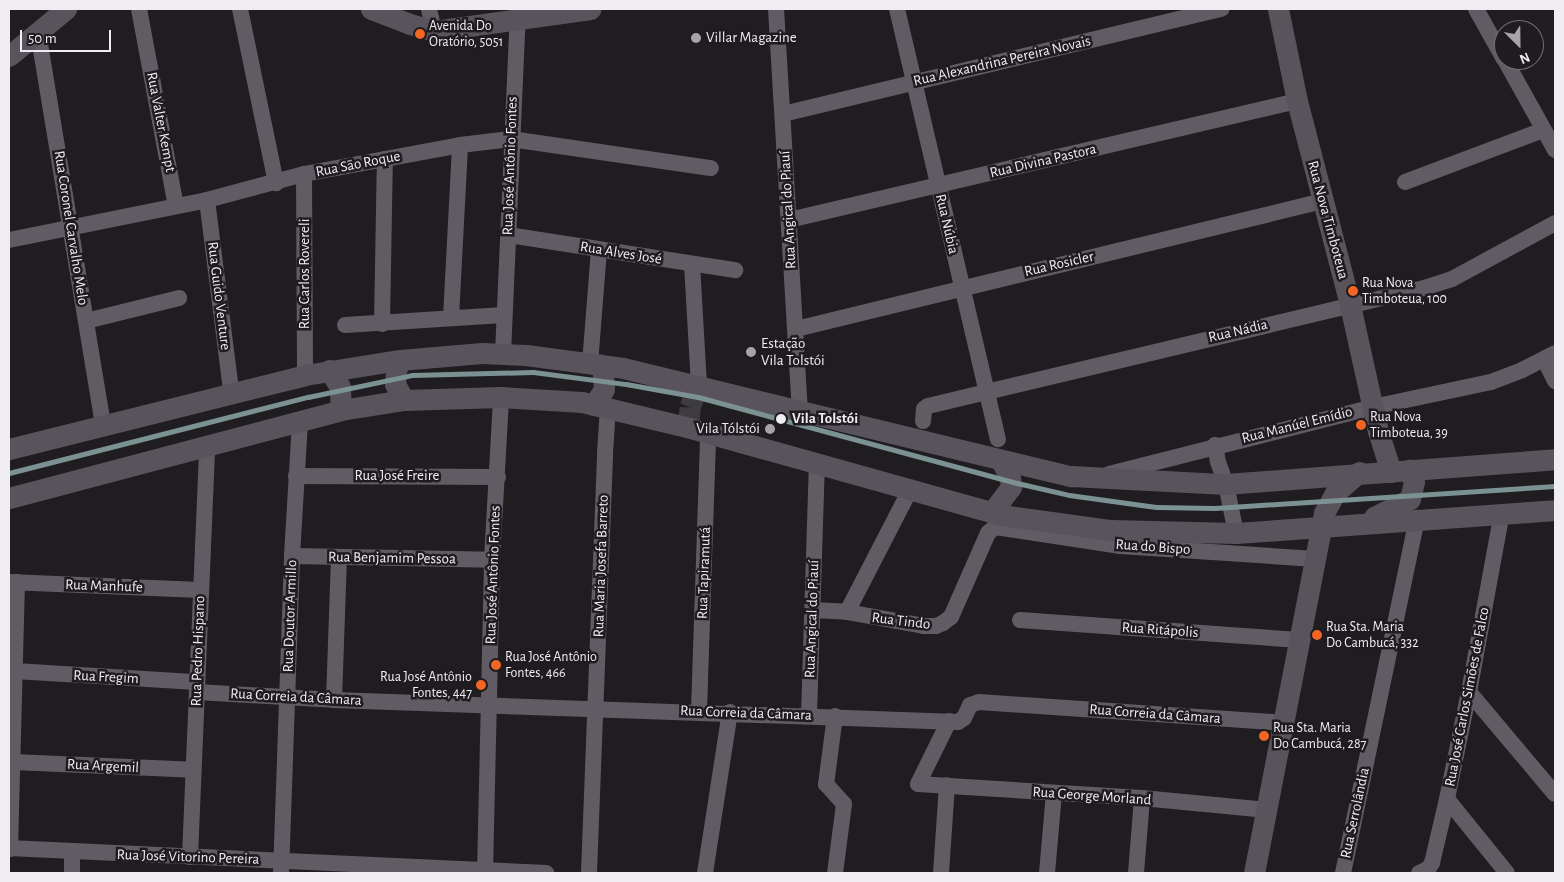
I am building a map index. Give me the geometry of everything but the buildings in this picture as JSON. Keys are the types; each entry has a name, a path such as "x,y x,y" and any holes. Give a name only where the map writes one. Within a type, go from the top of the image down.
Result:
{"main road":[{"path":"9,56 66,9"},
{"path":"371,9 434,31 517,14 590,9"},
{"name":"Rua Nova Timboteua","path":"1278,9 1297,101 1350,305 1378,431 1401,471 1414,482 1410,499 1352,524"},
{"path":"9,449 231,392 329,370 400,360 482,353 623,368 698,389 1071,476 1226,484 1555,459"},
{"path":"400,360 396,371 395,384 404,400"},
{"path":"595,364 603,373 604,388 601,406"},
{"path":"329,370 340,387 341,410"},
{"path":"9,498 341,410 404,400 501,397 601,406 696,429 911,488 992,521 1111,530 1236,533 1320,528 1417,518 1555,510"},
{"name":"Rua Nova Timboteua","path":"1254,873 1325,509 1331,498 1355,474 1366,468 1372,460 1378,431"},
{"path":"992,521 1011,486 1010,478 1001,460"},
{"path":"1316,557 1352,524"}],"street":[{"name":"Rua Valter Kempt","path":"139,9 176,206"},
{"path":"240,9 276,183"},
{"path":"429,9 434,31"},
{"name":"Rua Angical do Piauí","path":"776,9 800,412"},
{"name":"Rua Núbia","path":"897,9 998,439"},
{"name":"Rua Alexandrina Pereira Novais","path":"783,114 1222,9"},
{"path":"1476,9 1494,41"},
{"name":"Rua José Antônio Fontes","path":"503,354 517,14"},
{"name":"Rua Coronel Carvalho Melo","path":"38,32 103,425"},
{"path":"1510,70 1555,150"},
{"name":"Rua Divina Pastora","path":"789,220 1297,101"},
{"path":"1405,182 1543,130"},
{"name":"Rua São Roque","path":"9,240 207,200 304,174 460,145 511,139 711,168"},
{"path":"451,318 460,145"},
{"path":"382,324 385,159"},
{"name":"Rua Carlos Rovereli","path":"304,174 305,375"},
{"name":"Rua Guido Venture","path":"207,200 231,392"},
{"name":"Rua Rosicler","path":"796,329 1323,201"},
{"name":"Rua Nádia","path":"923,422 924,408 928,406 1424,288 1452,279 1555,223"},
{"name":"Rua Alves José","path":"508,235 735,270"},
{"path":"595,364 599,249"},
{"path":"692,264 698,389"},
{"path":"86,321 179,298"},
{"path":"345,324 382,324 504,315"},
{"path":"1550,356 1555,381"},
{"name":"Rua Manúel Emídio","path":"1094,478 1215,445 1373,407 1492,382 1550,356"},
{"name":"Rua José Antônio Fontes","path":"485,872 492,560 501,397"},
{"name":"Rua Maria Josefa Barreto","path":"590,873 604,453 601,406"},
{"name":"Rua Doutor Armillo","path":"281,867 292,556 300,420"},
{"name":"Rua Tapiramutá","path":"696,429 699,711"},
{"name":"Rua Pedro Hispano","path":"190,857 207,444"},
{"path":"1215,445 1218,462 1226,484 1236,533"},
{"name":"Rua Angical do Piauí","path":"809,715 818,464"},
{"name":"Rua José Freire","path":"296,476 498,477"},
{"path":"847,612 911,488"},
{"name":"Rua José Carlos Simões de Falco","path":"1419,873 1428,869 1432,863 1447,799 1502,513"},
{"name":"Rua Serrolândia","path":"1342,873 1417,518"},
{"name":"Rua do Bispo","path":"992,521 999,527 1121,546 1316,557"},
{"name":"Rua Tindo","path":"813,610 847,612 924,626 936,626 943,623 951,617 992,521"},
{"name":"Rua Benjamim Pessoa","path":"292,556 492,560"},
{"path":"334,700 339,557"},
{"path":"9,848 16,671 13,582"},
{"name":"Rua Manhufe","path":"13,582 200,590"},
{"name":"Rua Ritápolis","path":"1020,620 1300,640"},
{"name":"Rua Fregim","path":"16,671 197,687"},
{"name":"Rua Correia da Câmara","path":"197,687 334,700 730,712 949,721 961,720 970,705 979,702 1284,723"},
{"path":"1469,692 1555,794"},
{"path":"705,873 730,712"},
{"path":"835,716 826,784 844,804 835,873"},
{"name":"Rua George Morland","path":"949,721 918,784 1142,798 1267,810"},
{"name":"Rua Argemil","path":"13,762 193,770"},
{"path":"941,873 948,786"},
{"path":"1047,873 1054,793"},
{"path":"1136,873 1142,798"},
{"path":"1447,799 1507,873"},
{"name":"Rua José Vitorino Pereira","path":"9,848 72,853 190,857 281,867 546,873"},
{"path":"72,853 72,873"}],"tunnel":[{"path":"689,425 690,407 696,392"}],"transit line":[{"path":"9,473 308,397 412,375 533,372 626,384 698,397 1017,483 1069,495 1156,507 1215,508 1555,486"}],"place":[{"name":"Avenida Do Oratório, 5051","path":"420,34"},
{"name":"Villar Magazine","path":"696,38"},
{"name":"Rua Nova Timboteua, 100","path":"1353,291"},
{"name":"Estação Vila Tolstói","path":"751,352"},
{"name":"Vila Tolstói","path":"781,419"},
{"name":"Rua Nova Timboteua, 39","path":"1361,425"},
{"name":"Vila Tólstói","path":"770,429"},
{"name":"Rua Sta. Maria Do Cambucá, 332","path":"1317,635"},
{"name":"Rua José Antônio Fontes, 466","path":"496,665"},
{"name":"Rua José Antônio Fontes, 447","path":"481,685"},
{"name":"Rua Sta. Maria Do Cambucá, 287","path":"1264,736"}]}
